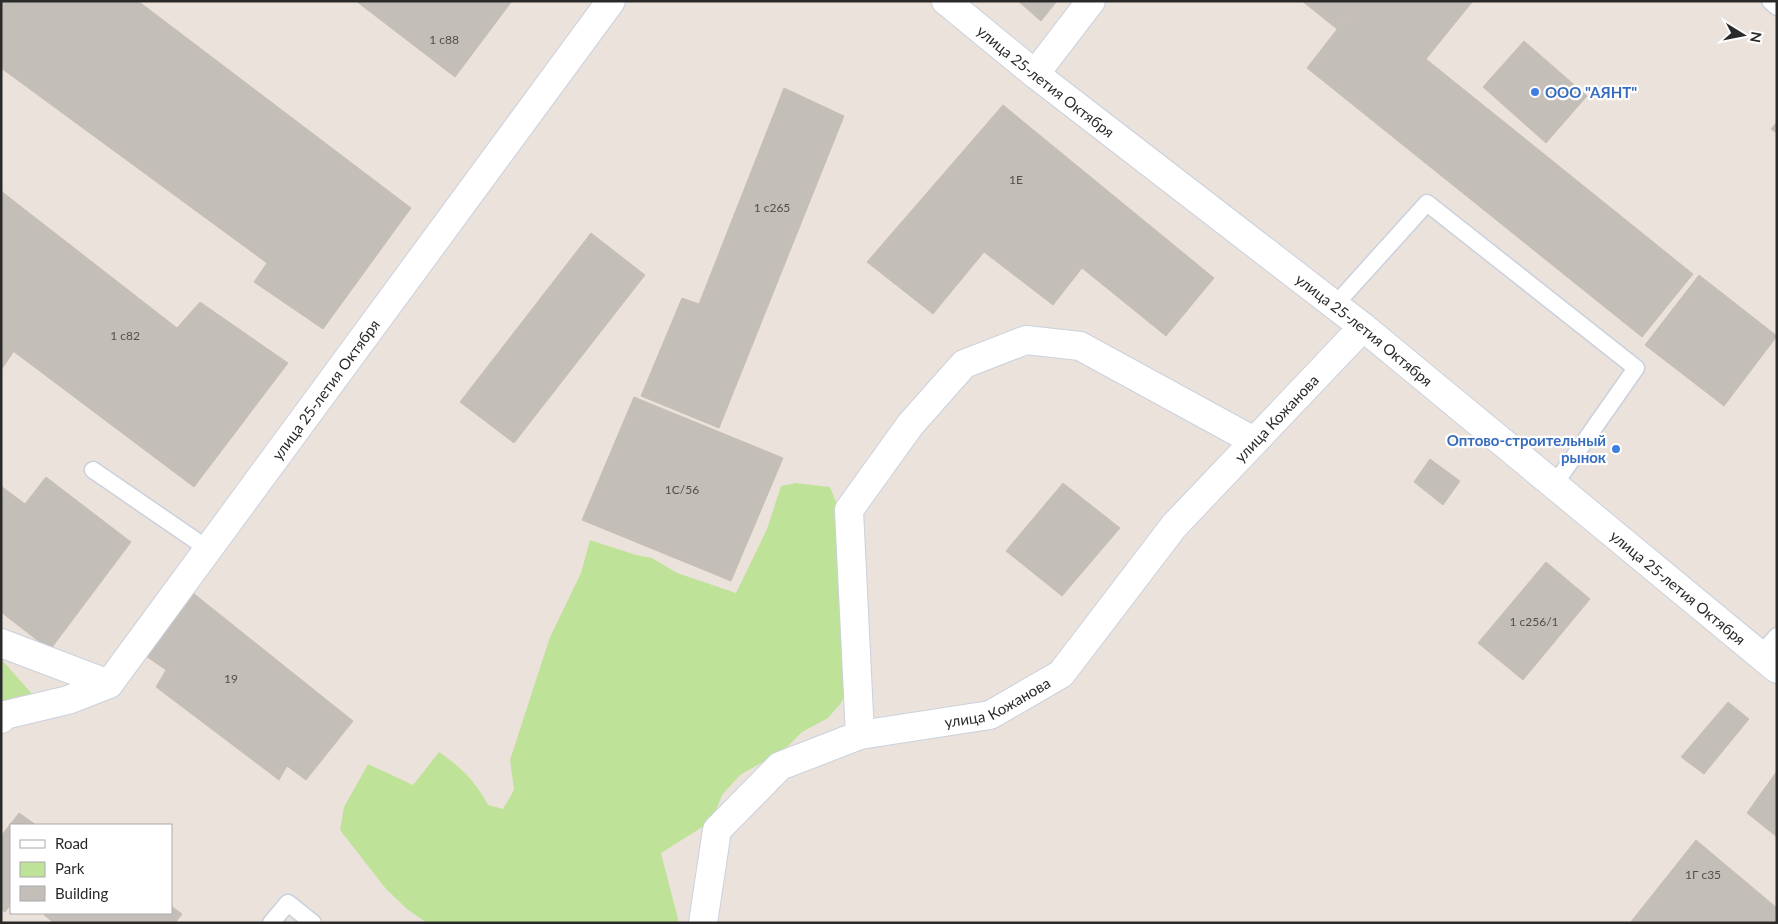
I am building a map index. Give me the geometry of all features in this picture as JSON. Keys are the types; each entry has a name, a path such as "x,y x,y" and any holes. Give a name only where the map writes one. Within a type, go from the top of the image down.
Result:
{"street":[{"name":"улица 25-летия Октября","path":"108,684 611,1"},
{"name":"улица 25-летия Октября","path":"946,1 1035,74 1363,327 1554,484 1771,653"},
{"path":"1035,74 1091,1"},
{"name":"улица Кожанова","path":"703,923 717,830 780,766 860,736 990,715 1061,674 1174,526 1363,327"},
{"path":"860,736 849,510 910,425 964,364 1026,340 1080,346 1254,441"},
{"path":"1,643 108,684"},
{"path":"1,719 6,715 68,700 108,684"}],"lane":[{"path":"1770,1 1777,7"},
{"path":"1335,305 1427,203 1636,368 1554,484"},
{"path":"93,470 208,549"},
{"path":"271,923 288,903 313,923"}],"green space":[{"path":"796,483 830,487 841,515 853,677 841,703 828,718 802,732 788,746 740,775 722,795 712,821 661,853 679,923 427,923 407,909 386,889 340,830 344,807 368,764 413,785 439,752 467,775 488,805 503,809 514,790 510,760 550,637 581,573 590,540 636,555 652,558 677,573 736,593 767,529 781,486"},
{"path":"1,659 32,694 5,708 1,706"}],"building":[{"path":"1,1 138,1 411,208 323,329 254,282 267,263 1,68"},
{"path":"356,1 512,1 455,77"},
{"path":"1018,1 1057,1 1041,21"},
{"path":"1302,1 1359,1 1337,29"},
{"path":"1359,1 1473,1 1426,59 1693,274 1642,337 1307,68"},
{"name":"ООО \"АЯНТ\"","path":"1524,41 1587,96 1546,143 1483,87"},
{"path":"784,88 844,116 719,428 641,396 682,298 699,304"},
{"path":"1003,105 1214,278 1166,336 1082,268 1053,305 984,252 933,314 867,262"},
{"path":"1777,122 1777,133 1771,129"},
{"path":"1,191 177,328 200,302 288,363 194,487 1,342"},
{"path":"591,233 645,275 514,443 460,402"},
{"path":"1699,275 1777,336 1724,406 1645,345"},
{"path":"1,342 14,351 1,370"},
{"path":"634,397 783,458 731,581 582,520"},
{"path":"1430,459 1460,481 1443,505 1414,482"},
{"path":"46,477 131,542 50,650 1,612 1,486 25,504"},
{"path":"1063,483 1120,528 1062,596 1006,551"},
{"path":"1546,562 1590,599 1523,680 1478,643"},
{"path":"193,593 353,721 306,780 287,766 279,780 156,687 166,670 146,656"},
{"path":"1728,702 1749,719 1704,774 1681,757"},
{"path":"1777,771 1777,837 1747,813"},
{"path":"19,813 35,824 10,824"},
{"path":"10,824 10,905 5,912 1,909 1,836"},
{"path":"1696,840 1777,908 1777,923 1630,923"},
{"path":"172,907 182,914 175,923 54,923 44,915 172,914"}],"place":[{"name":"ООО \"АЯНТ\"","path":"1535,92"},
{"name":"Оптово-строительный рынок","path":"1616,449"}]}
